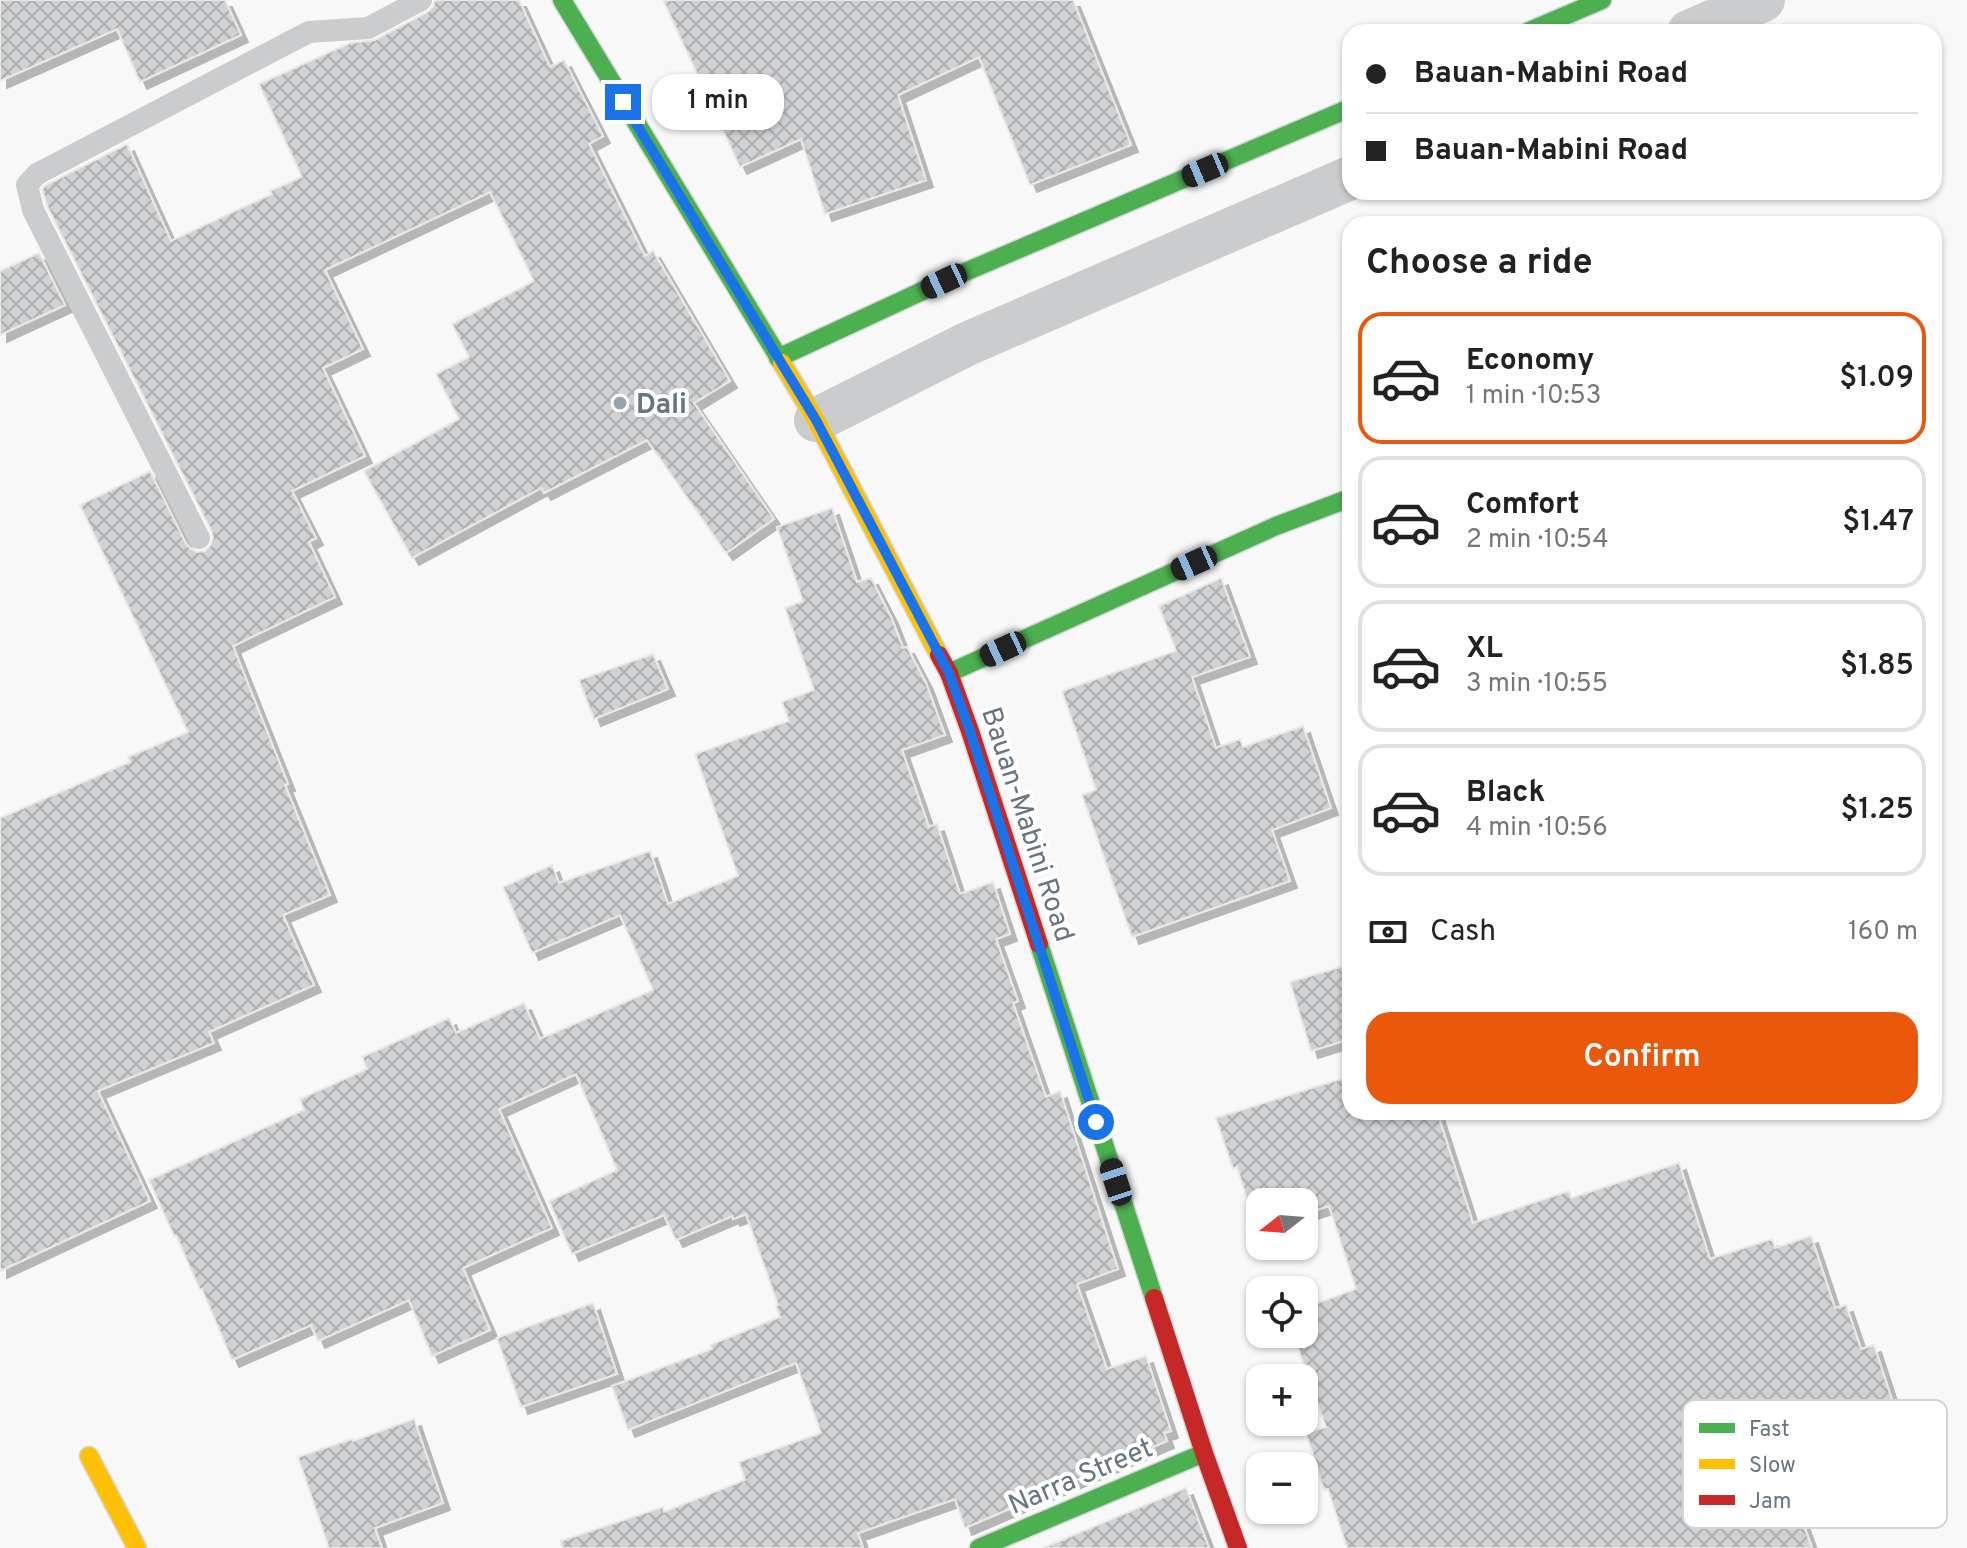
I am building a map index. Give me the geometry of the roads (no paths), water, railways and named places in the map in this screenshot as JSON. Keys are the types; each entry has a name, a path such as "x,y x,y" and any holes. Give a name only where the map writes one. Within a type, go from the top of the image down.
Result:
{"main road":[{"name":"Bauan-Mabini Road","path":"562,0 816,420 949,673 1204,1453 1238,1548"},
{"path":"1546,24 1602,0"},
{"path":"778,358 944,281 1342,111"},
{"path":"949,673 1276,526 1342,501"},
{"name":"Narra Street","path":"979,1548 1204,1453"},
{"path":"89,1456 137,1548"}],"street":[{"path":"1708,24 1763,0"},
{"path":"816,420 967,344 1342,181"}],"lane":[{"path":"199,538 33,210 27,185 37,174 309,32 368,28 421,0"}],"place":[{"name":"Dali","path":"620,403"}]}
